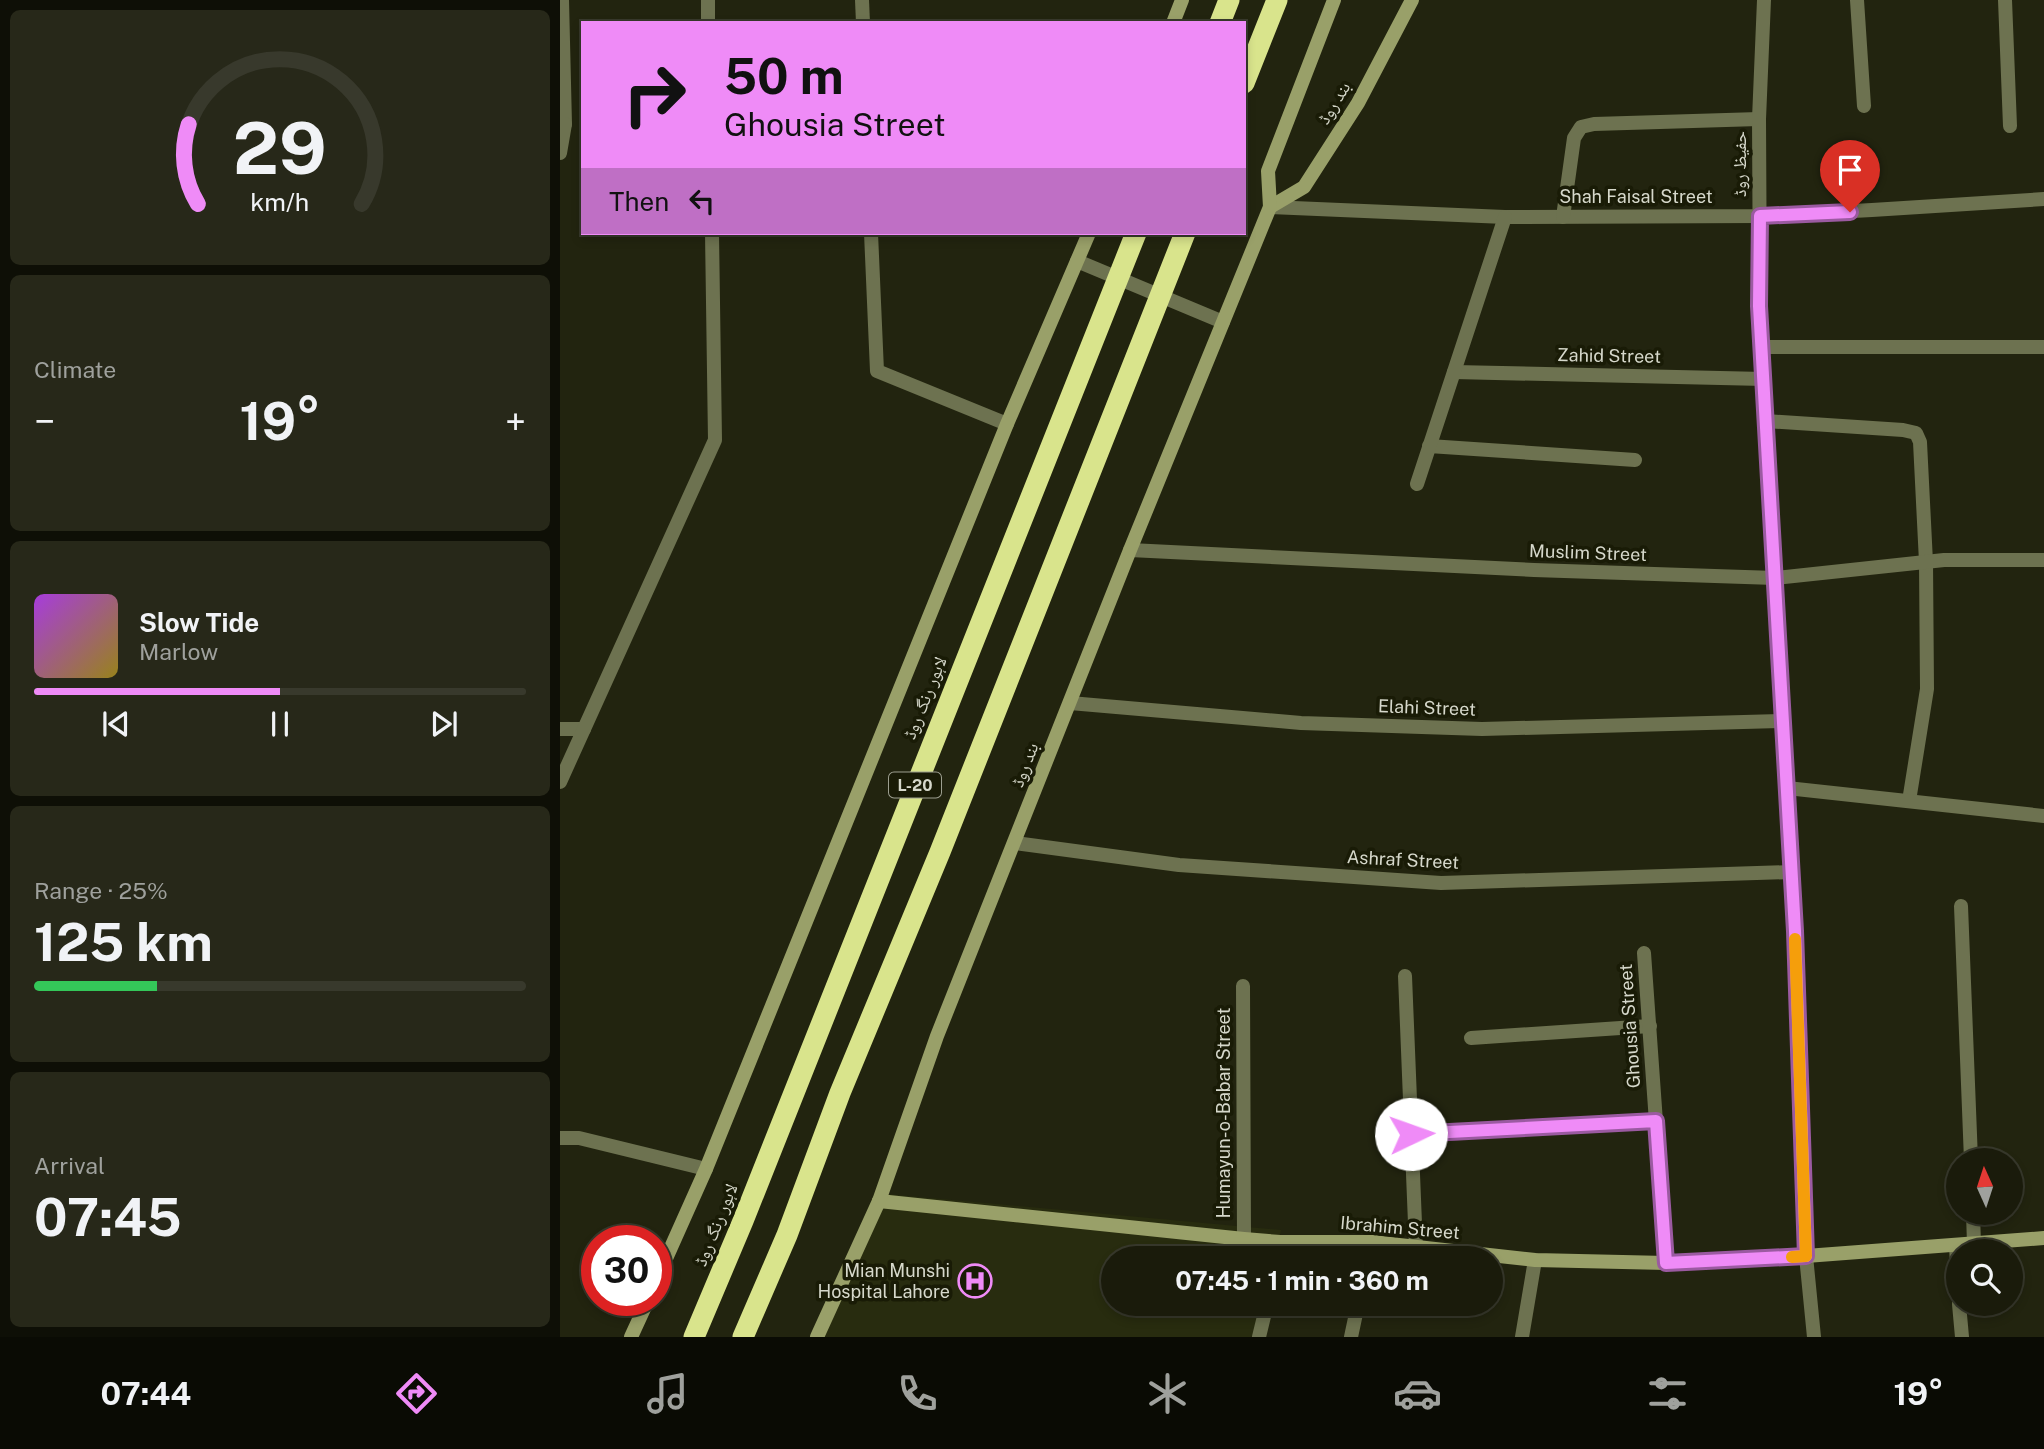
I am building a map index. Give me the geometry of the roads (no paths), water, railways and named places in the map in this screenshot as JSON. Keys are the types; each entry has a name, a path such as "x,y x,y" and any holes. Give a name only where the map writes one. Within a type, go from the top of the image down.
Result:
{"highway":[{"path":"1221,21 1230,0"},
{"path":"1246,78 1277,0"},
{"name":"لاہور رنگ روڈ","path":"694,1337 748,1208 1135,235"},
{"name":"L-20","path":"743,1337 940,852 1184,235"}],"main road":[{"path":"1174,21 1182,0"},
{"name":"بند روڈ","path":"817,1337 879,1202 937,1036 1129,550 1270,207 1268,171 1335,0"},
{"name":"بند روڈ","path":"1270,207 1304,187 1357,103 1412,0"},
{"path":"672,1245 706,1169 1007,424 1087,235"},
{"name":"Ibrahim Street","path":"879,1202 1244,1239 1280,1242 1372,1242 1401,1246"},
{"name":"Ibrahim Street","path":"2023,1240 2044,1238"},
{"name":"Ibrahim Street","path":"1503,1257 1666,1263 1946,1246"},
{"path":"631,1337 641,1316"}],"street":[{"path":"560,153 563,124 562,0"},
{"path":"708,0 708,21"},
{"path":"862,0 863,21"},
{"name":"حفیظ روڈ","path":"1764,0 1759,119 1759,306 1787,788 1806,1256 1814,1337"},
{"path":"1857,0 1864,106"},
{"path":"2005,0 2010,126"},
{"path":"1563,217 1574,138 1580,127 1594,124 1759,119"},
{"name":"Shah Faisal Street","path":"1270,207 1505,217 1760,216 2044,198"},
{"path":"1417,484 1505,217"},
{"path":"560,782 715,440 712,235"},
{"path":"871,235 877,371 1007,424"},
{"path":"1077,261 1223,323"},
{"path":"1762,347 2044,347"},
{"name":"Zahid Street","path":"1454,372 1764,379"},
{"path":"1766,421 1903,430 1916,433 1920,442 1926,562 1927,689 1909,801"},
{"path":"1429,446 1634,460"},
{"name":"Muslim Street","path":"1129,550 1534,570 1775,578 1944,560 2044,560"},
{"name":"Elahi Street","path":"1070,703 1301,723 1482,729 1783,721"},
{"path":"560,729 584,729"},
{"path":"1787,788 2044,816"},
{"name":"Ashraf Street","path":"1015,843 1179,865 1441,883 1791,872"},
{"path":"1961,906 1971,1148"},
{"name":"Ghousia Street","path":"1644,953 1666,1263"},
{"path":"1405,976 1416,1246"},
{"name":"Humayun-o-Babar Street","path":"1243,986 1244,1239"},
{"path":"1471,1038 1650,1026"},
{"path":"1411,1134 1656,1121"},
{"path":"560,1138 579,1138 706,1169"},
{"path":"1279,1246 1280,1242"},
{"path":"1371,1246 1372,1242"},
{"path":"1522,1337 1535,1260"},
{"path":"1259,1337 1264,1316"},
{"path":"1351,1337 1355,1316"},
{"path":"1960,1316 1962,1337"}],"place":[{"name":"Mian Munshi Hospital Lahore","path":"975,1281"}]}
